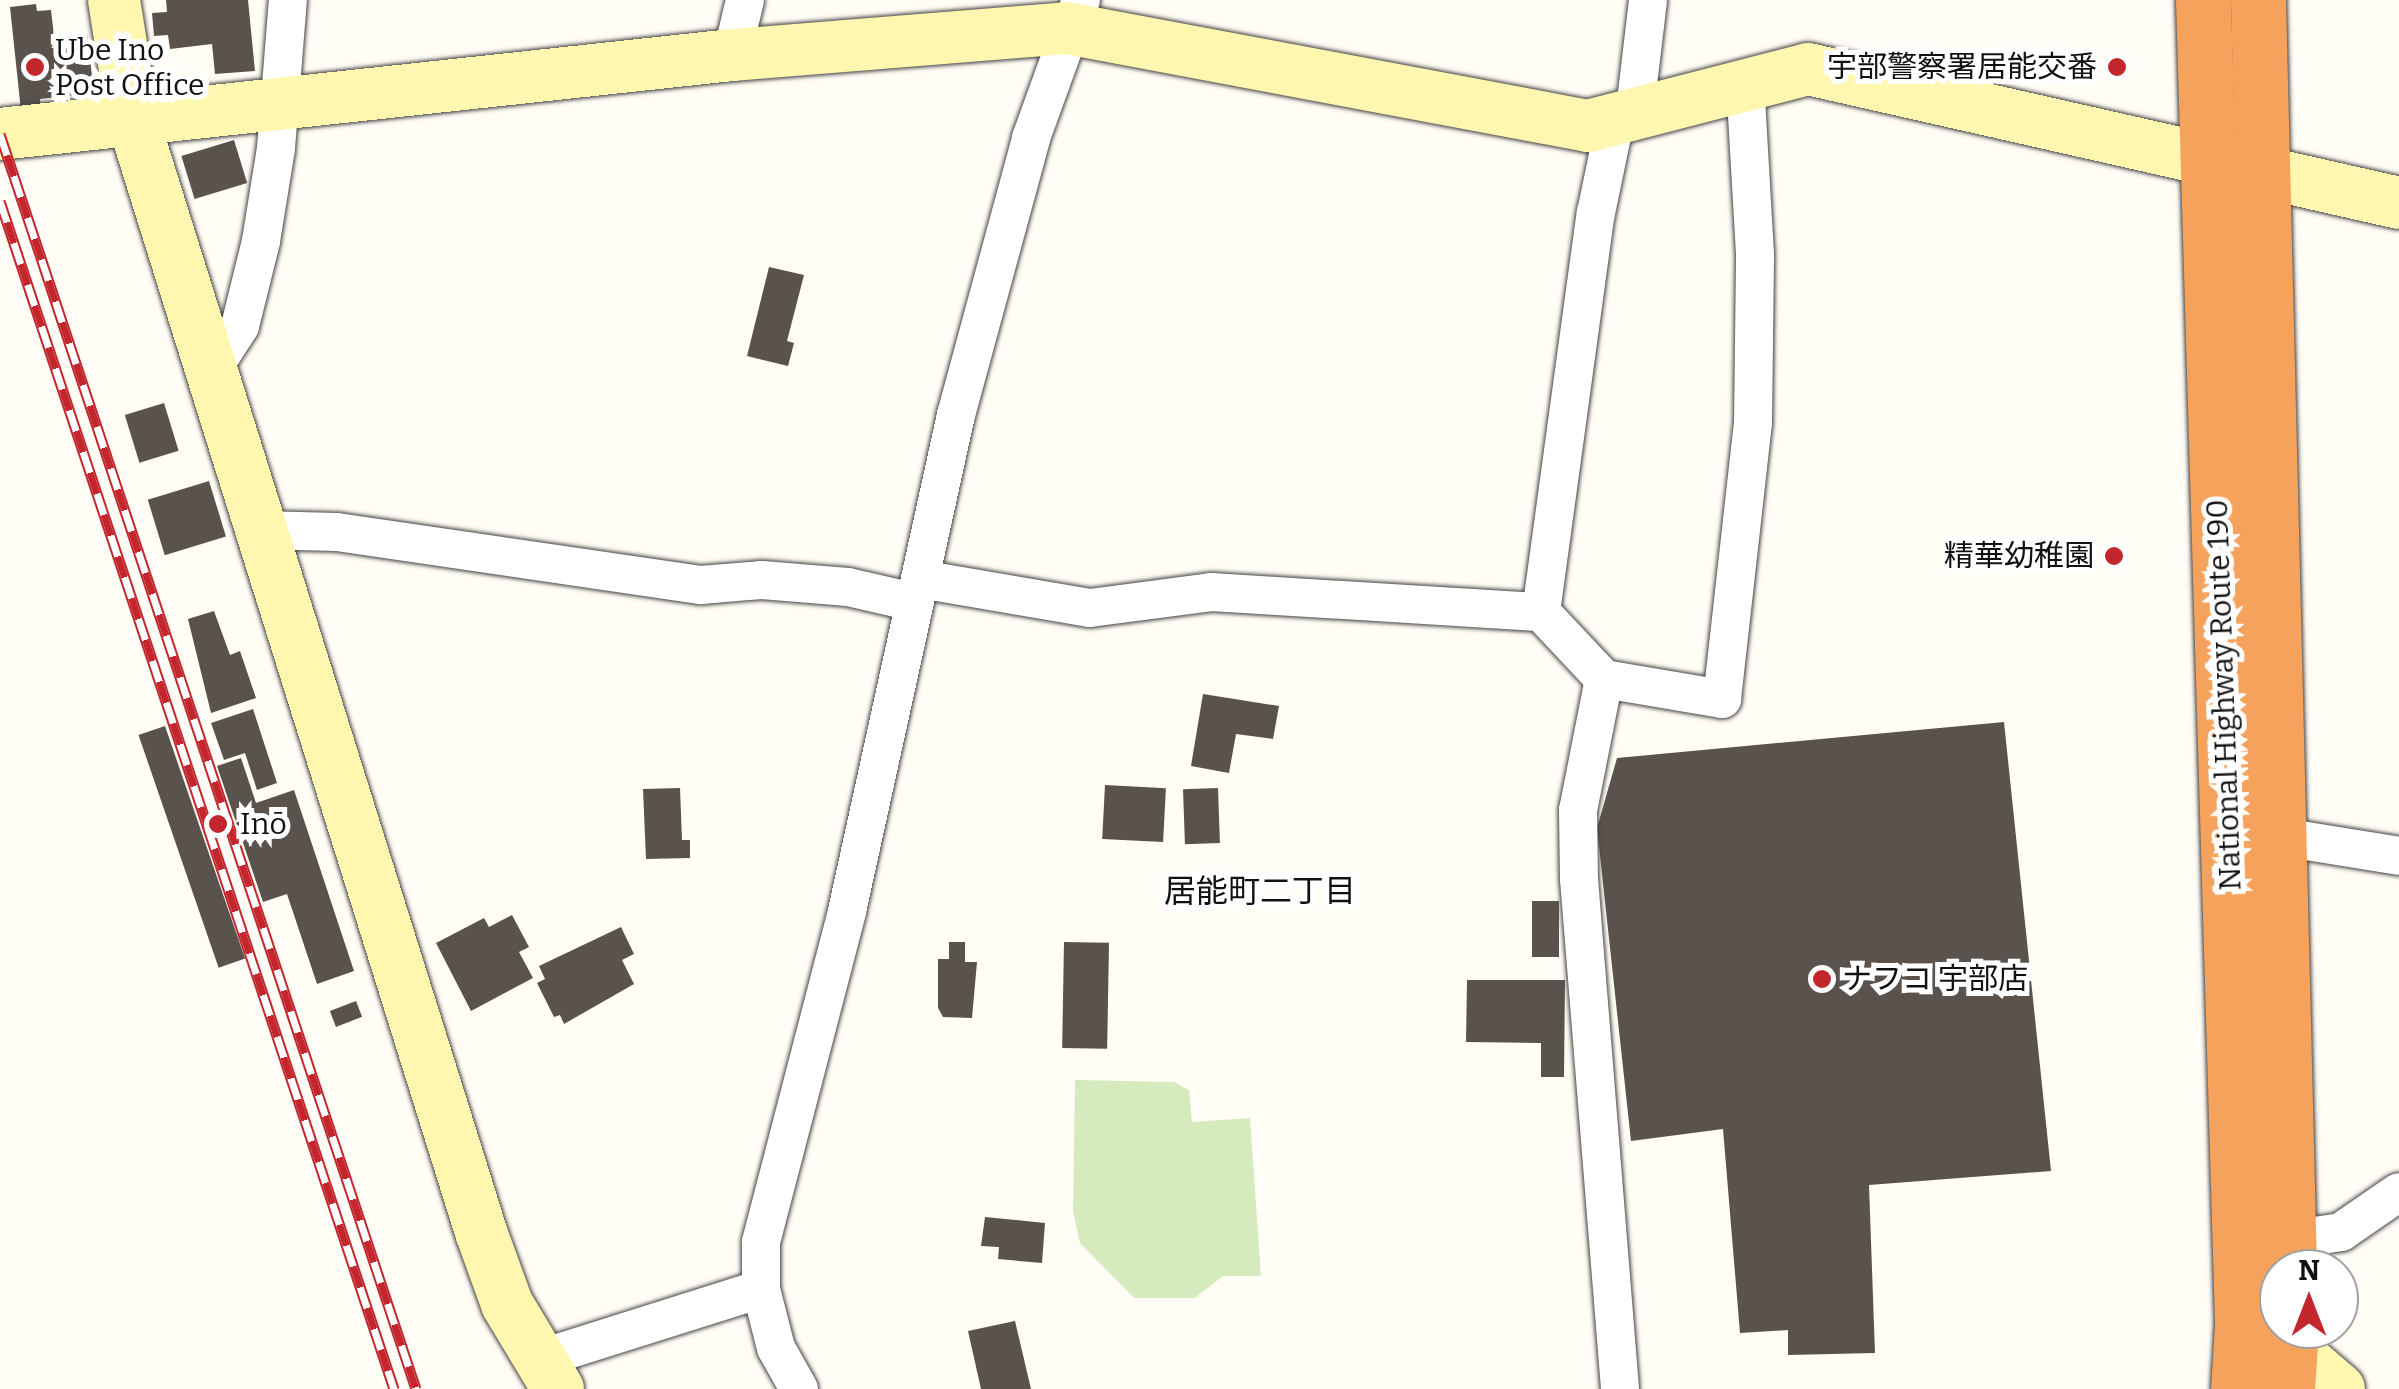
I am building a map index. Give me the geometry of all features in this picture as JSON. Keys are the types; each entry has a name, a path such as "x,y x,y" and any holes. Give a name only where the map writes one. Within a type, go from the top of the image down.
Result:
{"highway":[{"name":"National Highway Route 190","path":"2203,0 2257,1363"},
{"name":"National Highway Route 190","path":"2258,0 2288,1249"}],"street":[{"path":"114,0 133,120 481,1232 508,1304 549,1374 761,1289"},
{"path":"211,371 240,326 264,222 288,0"},
{"path":"732,55 746,0"},
{"path":"1541,612 1596,212 1625,120 1648,0"},
{"path":"0,134 1073,14 1486,109 1588,126 1625,120 1745,82 1808,69 2399,203"},
{"path":"798,1389 776,1348 761,1289 761,1242 847,911 917,591 1001,244 1073,14"},
{"path":"260,530 338,532 700,586 762,580 1090,608 1210,592 1541,612 1604,679 1722,698 1752,423 1755,254 1745,82"},
{"path":"1604,679 1578,810 1579,879 1620,1389"},
{"path":"2276,836 2399,856"},
{"path":"2302,1249 2341,1232 2399,1192"},
{"path":"2257,1363 2339,1389"}],"green space":[{"path":"1075,1080 1174,1082 1189,1090 1192,1122 1250,1118 1261,1276 1223,1276 1195,1298 1134,1298 1080,1243 1073,1211"}],"building":[{"path":"166,0 248,0 255,71 215,74 212,44 170,49 168,35 154,36 152,13 167,12"},
{"path":"36,4 37,11 51,10 54,36 87,32 93,85 86,94 40,99 41,108 21,111 10,7"},
{"path":"234,140 247,183 195,199 181,156"},
{"path":"769,267 804,275 787,341 794,343 788,366 747,356"},
{"path":"164,403 179,451 139,463 125,415"},
{"path":"209,481 226,536 165,555 148,500"},
{"path":"214,611 230,655 240,651 256,698 211,713 188,619"},
{"path":"1203,694 1279,706 1273,739 1236,734 1229,773 1191,766"},
{"path":"253,709 277,783 257,790 245,753 224,760 211,723"},
{"name":"ナフコ 宇部店","path":"2004,722 2051,1171 1869,1185 1875,1353 1788,1355 1788,1330 1740,1333 1723,1129 1631,1141 1597,828 1617,758"},
{"path":"165,726 245,959 219,968 139,735"},
{"path":"241,758 256,803 294,790 354,971 317,984 287,894 263,902 217,766"},
{"path":"1105,785 1166,788 1163,842 1102,839"},
{"path":"680,788 682,840 690,840 690,858 646,859 643,789"},
{"path":"1218,788 1220,843 1185,844 1183,789"},
{"path":"1532,901 1559,901 1559,957 1532,957"},
{"path":"512,915 529,947 519,952 533,978 471,1011 436,943 484,918 489,927"},
{"path":"621,927 634,954 622,960 634,984 564,1024 560,1015 554,1017 537,983 545,979 539,966"},
{"path":"949,942 965,942 965,962 977,962 972,1018 943,1017 938,1008 938,959 949,959"},
{"path":"1064,942 1109,943 1107,1049 1062,1048"},
{"path":"1467,980 1565,980 1564,1077 1541,1077 1541,1043 1466,1042"},
{"path":"356,1001 362,1017 336,1027 330,1011"},
{"path":"985,1217 1045,1223 1042,1263 998,1259 999,1247 981,1246"},
{"path":"1015,1321 1031,1389 981,1389 968,1331"}],"railway":[{"path":"0,134 416,1389"},
{"path":"0,201 394,1389"}],"place":[{"name":"Ube Ino Post Office","path":"35,67"},
{"name":"宇部警察署居能交番","path":"2117,67"},
{"name":"精華幼稚園","path":"2114,556"},
{"name":"Inō","path":"218,824"},
{"name":"ナフコ 宇部店","path":"1822,979"}],"district":[{"name":"居能町二丁目","path":"1260,891"}]}
